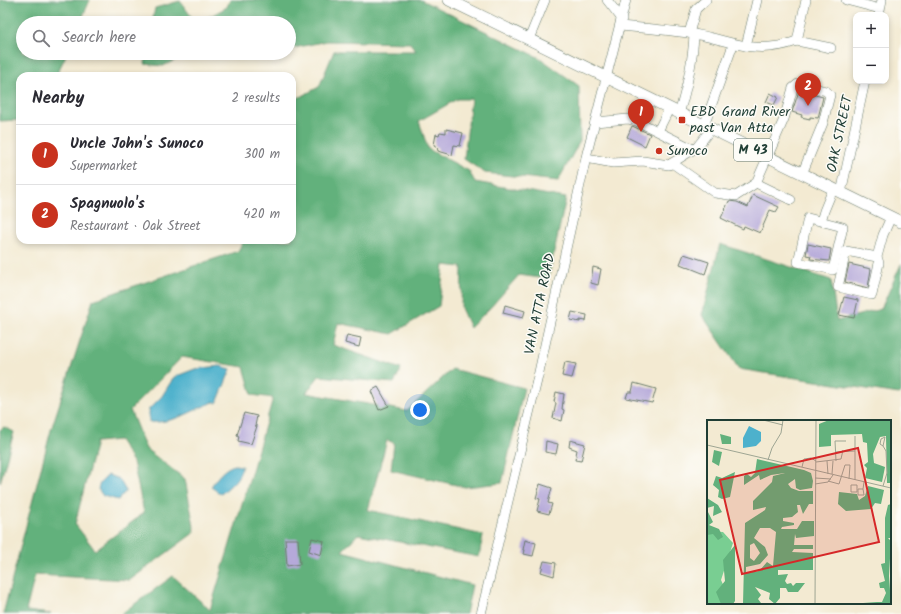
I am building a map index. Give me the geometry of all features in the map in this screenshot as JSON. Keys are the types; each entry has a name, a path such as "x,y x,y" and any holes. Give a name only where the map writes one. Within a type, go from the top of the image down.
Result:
{"main road":[{"name":"M 43","path":"449,0 896,220"}],"street":[{"path":"529,39 545,0"},
{"path":"607,0 621,22 691,34 733,45 769,48 797,40 831,48"},
{"name":"VAN ATTA ROAD","path":"481,614 539,372 586,158 626,0"},
{"path":"658,131 674,111 687,87 693,58 691,34 696,9 706,0"},
{"path":"746,46 757,0"},
{"path":"797,40 806,0"},
{"path":"846,0 880,8"},
{"path":"586,158 613,163 643,161 660,165 672,163 693,149 707,128 733,45"},
{"path":"672,163 715,193 726,196 736,196 756,182 784,119 794,86 798,84 826,91 830,97 823,123 802,174"},
{"name":"OAK STREET","path":"821,221 824,211 837,191 864,84"},
{"path":"595,122 628,120 639,122 693,149"},
{"path":"756,182 791,200"},
{"path":"808,218 821,221 843,227 833,270 798,262 808,218"},
{"path":"878,257 846,251 838,287 872,295 883,235 896,220"}],"green space":[{"path":"0,0 90,0 83,16 16,16 16,60 64,60 58,72 16,72 16,120 0,121"},
{"path":"230,0 421,0 540,58 579,86 580,141 558,181 485,173 464,159 471,99 457,99 419,121 428,149 469,171 475,182 566,198 548,279 519,275 470,328 461,308 462,267 444,265 439,306 392,334 338,323 333,345 401,369 394,383 319,376 306,393 407,411 452,369 524,388 502,483 465,487 391,470 394,443 387,440 368,510 483,535 479,557 358,534 342,551 472,585 466,614 121,614 173,576 210,610 273,398 252,395 244,367 182,357 130,410 146,449 185,479 195,532 130,580 35,575 26,611 51,614 3,614 51,430 93,300 238,251 242,244 296,244 296,99 319,87 334,51 416,51 410,43 327,41 296,48 296,16 211,16 227,7","holes":["119,440 133,462 144,513 95,550 75,524 96,442"]},
{"path":"180,1 191,16 153,16 155,8"},
{"path":"146,60 175,60 163,66 145,64"},
{"path":"720,244 831,280 837,321 881,309 901,264 901,392 899,394 739,369 702,315"},
{"path":"4,427 14,432 0,483 0,430"}],"water":[{"path":"220,366 231,369 217,403 213,402 174,419 149,422 149,409 162,396 174,377 195,369"},
{"path":"235,465 242,466 241,471 228,488 221,494 211,487 221,473"},
{"path":"108,475 119,479 126,491 118,500 103,496 98,489 100,483"}],"building":[{"path":"799,91 823,97 818,118 810,117 810,119 801,117 802,115 792,112"},
{"path":"770,93 778,97 774,105 766,102"},
{"path":"632,126 650,134 645,146 627,137"},
{"path":"446,129 463,133 460,146 454,145 452,155 438,151 437,147 434,145 436,134 439,135 440,132 446,133"},
{"path":"753,195 779,207 776,212 770,210 760,233 744,226 743,229 721,218 729,201 737,202 748,207"},
{"path":"808,244 831,249 829,261 810,259 811,256 806,255"},
{"path":"684,254 709,262 705,274 680,264"},
{"path":"849,264 871,269 868,288 845,282"},
{"path":"593,267 601,269 598,285 591,283"},
{"path":"844,297 858,300 854,318 839,315"},
{"path":"505,305 525,311 523,318 503,313"},
{"path":"572,312 587,315 586,321 580,320 580,322 570,320"},
{"path":"347,335 361,338 359,347 345,343"},
{"path":"565,362 576,364 572,378 562,376"},
{"path":"634,383 656,389 652,403 626,398 628,392 632,392"},
{"path":"378,387 389,406 379,410 371,391"},
{"path":"556,392 564,394 562,421 553,418 556,403 554,402"},
{"path":"244,413 257,416 255,426 257,426 251,444 238,441 239,436 237,435"},
{"path":"570,440 585,444 581,461 575,460 577,450 569,447"},
{"path":"546,441 558,444 556,454 545,452"},
{"path":"540,484 552,488 548,503 552,504 549,514 537,511 540,499 536,498"},
{"path":"312,538 324,541 321,555 309,551"},
{"path":"285,539 298,539 300,564 287,566"},
{"path":"525,540 536,543 533,556 524,554 525,550 523,550"},
{"path":"544,561 556,563 554,576 541,572"}],"place":[{"name":"Spagnuolo's","path":"808,106"},
{"name":"EBD Grand River past Van Atta","path":"682,120"},
{"name":"Uncle John's Sunoco","path":"641,132"},
{"name":"Sunoco","path":"659,151"}]}
